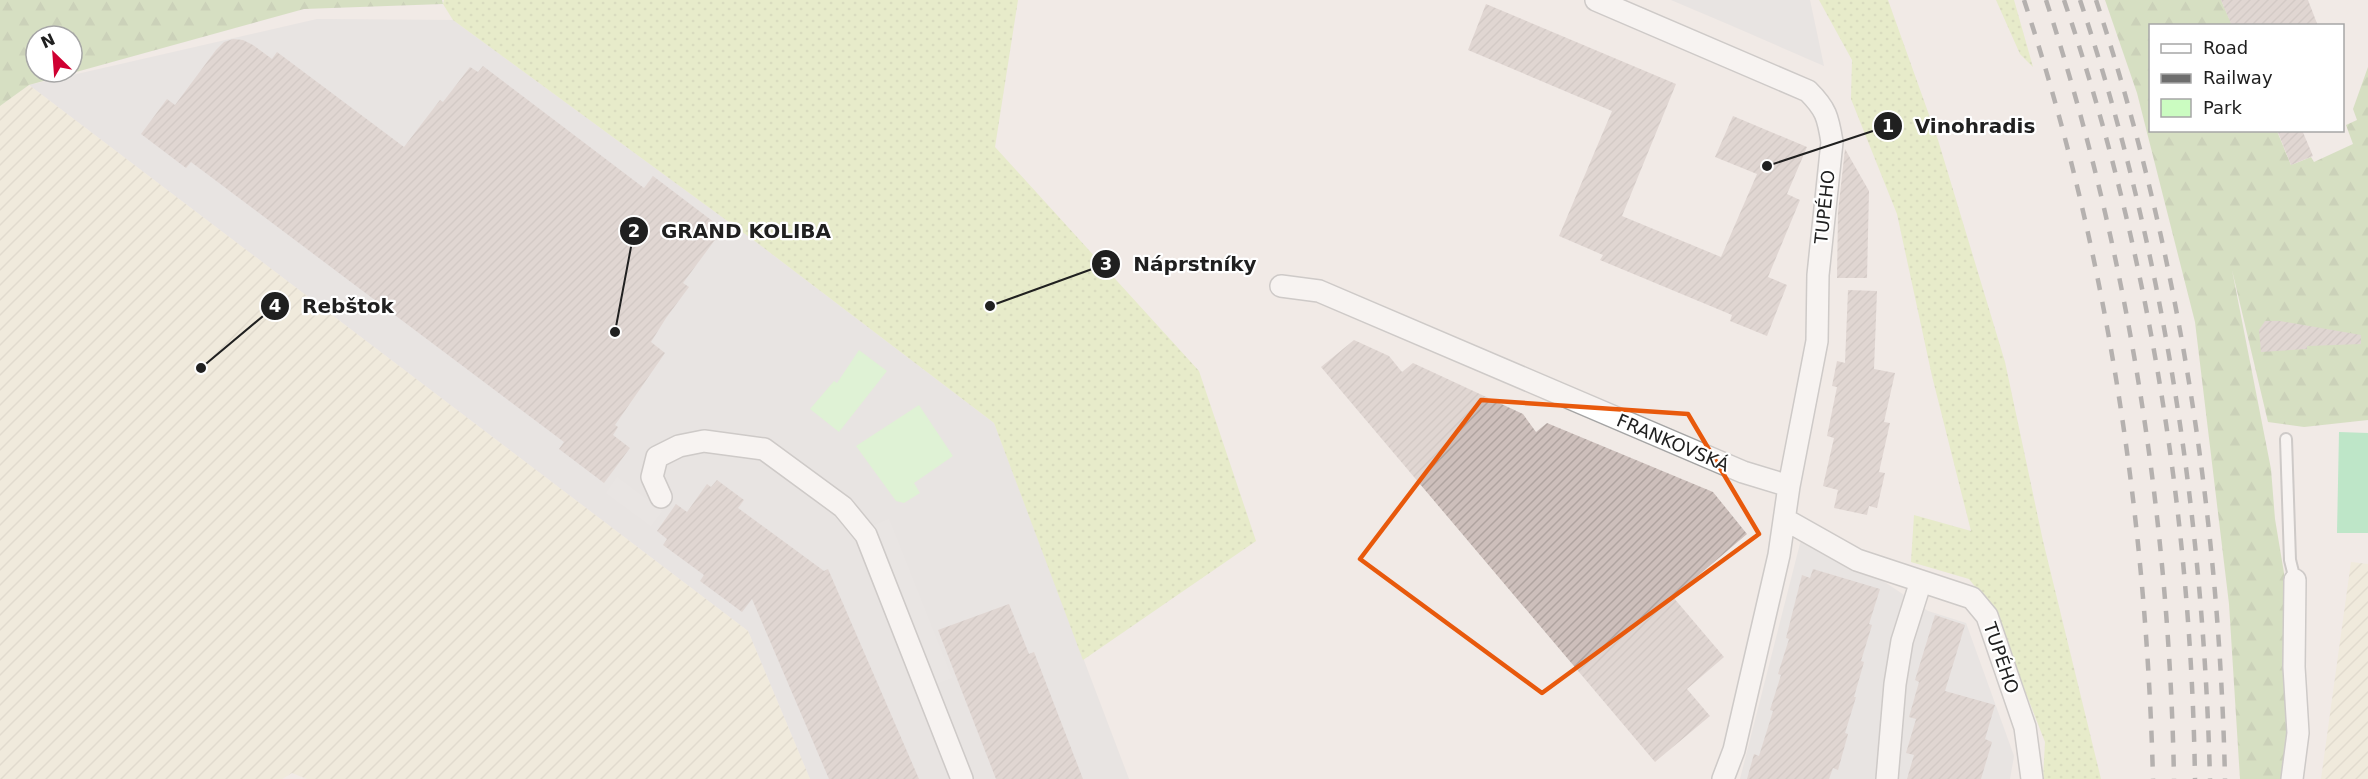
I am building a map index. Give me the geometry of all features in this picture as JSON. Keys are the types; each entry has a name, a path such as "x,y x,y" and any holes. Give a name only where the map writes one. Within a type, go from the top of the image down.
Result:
{"street":[{"name":"TUPÉHO","path":"1596,0 1808,91 1822,105 1829,123 1832,142 1818,275 1816,341 1789,486"},
{"name":"FRANKOVSKÁ","path":"1281,286 1319,291 1743,472 1789,486"},
{"path":"661,497 652,477 657,457 678,446 704,441 764,449 843,507 866,536 962,779"},
{"path":"1723,779 1734,750 1786,520 1789,486"},
{"name":"TUPÉHO","path":"1786,520 1857,560 1972,598 1987,616 2025,728 2032,779"},
{"path":"2292,779 2298,733 2294,667 2295,580"},
{"path":"1887,779 1895,684 1902,641 1921,581"}],"lane":[{"path":"2286,439 2290,560 2295,580"}],"highlighted area":[{"path":"1481,400 1688,414 1759,534 1542,693 1360,559"}],"shaded area":[{"path":"1671,0 1810,0 1824,66 1730,25"},
{"path":"317,19 453,20 756,242 994,423 1129,779 810,779 748,631 29,85 84,84 84,72"},
{"path":"29,85 748,631 810,779 307,779 292,773 282,779 0,779 0,106"},
{"path":"617,477 662,511 651,526 606,493"},
{"path":"889,519 952,678 936,684 873,526"},
{"path":"1804,528 1928,611 1966,623 2014,756 2010,779 1740,779"},
{"path":"2351,562 2368,564 2368,779 2321,779"}],"green space":[{"path":"0,0 442,0 443,4 304,9 84,70 84,24 24,24 24,84 33,84 0,106"},
{"path":"444,0 1018,0 995,147 1199,371 1256,541 1083,660 994,423 756,242 453,20 443,4"},
{"path":"1819,0 1888,0 1938,140 2005,362 2043,541 2101,779 2043,779 2045,742 1993,609 1969,579 1911,562 1914,515 1971,531 1932,376 1897,214 1851,99 1852,60"},
{"path":"1996,0 2014,0 2033,67 2020,54"},
{"path":"2105,0 2221,0 2232,24 2149,24 2149,132 2277,132 2291,165 2311,157 2314,162 2353,144 2346,125 2357,120 2353,109 2368,67 2368,420 2304,427 2268,422 2232,270 2271,469 2275,519 2284,573 2287,722 2283,779 2240,779 2229,604 2195,322 2137,93"},
{"path":"859,350 887,371 839,432 810,409 834,381 837,383"},
{"path":"919,405 953,456 914,483 920,493 904,503 896,501 856,446"},
{"path":"2339,432 2368,433 2368,533 2337,533"}],"building":[{"path":"2221,0 2308,0 2317,24 2231,24"},
{"path":"1486,4 1676,84 1622,216 1721,257 1757,174 1715,157 1733,116 1807,147 1787,194 1800,200 1768,277 1787,285 1767,336 1730,321 1732,315 1600,260 1603,255 1559,236 1612,111 1468,50"},
{"path":"233,39 243,40 253,45 272,59 277,52 404,147 440,100 443,102 470,67 478,72 483,66 644,188 653,176 723,229 683,283 689,287 651,342 665,353 615,425 618,427 613,435 630,448 604,483 559,449 564,442 191,162 186,168 141,134 167,99 175,105 216,50 224,42"},
{"path":"2278,132 2303,132 2313,156 2291,165"},
{"path":"1845,149 1869,191 1867,278 1837,278 1838,212"},
{"path":"1848,290 1877,291 1874,369 1895,373 1884,422 1890,423 1879,472 1885,473 1877,508 1869,506 1867,515 1834,508 1838,490 1823,486 1834,438 1827,436 1837,387 1832,386 1837,361 1845,363"},
{"path":"2265,321 2280,321 2361,335 2361,344 2307,346 2307,349 2261,352 2259,330"},
{"path":"1354,340 1389,356 1402,372 1413,363 1523,414 1536,432 1547,423 1713,492 1747,534 1673,597 1724,657 1687,689 1710,716 1655,762 1321,367"},
{"path":"717,480 744,500 738,508 824,571 828,569 919,779 829,779 752,599 742,612 700,581 704,575 663,545 667,539 657,531 676,504 687,512 707,484 711,487"},
{"path":"1813,569 1880,589 1869,624 1872,625 1861,661 1864,662 1845,733 1848,734 1838,770 1833,768 1829,779 1747,779 1754,754 1759,756 1773,711 1770,710 1781,675 1778,674 1789,639 1786,638 1802,575 1810,578"},
{"path":"1009,604 1029,654 1034,652 1083,779 996,779 938,630"},
{"path":"1935,615 1965,625 1945,691 1995,705 1985,739 1992,742 1981,779 1907,779 1914,755 1906,753 1916,719 1909,717 1919,682 1915,680"}],"railway":[{"path":"2024,0 2053,95 2078,191 2117,385 2142,581 2153,779"},
{"path":"2046,0 2075,95 2100,191 2139,385 2153,483 2163,581 2174,779"},
{"path":"2064,0 2094,94 2120,190 2142,287 2160,385 2185,581 2192,680 2195,779"},
{"path":"2080,0 2135,190 2174,385 2199,581 2210,779"},
{"path":"2096,0 2125,95 2150,190 2172,287 2189,385 2214,581 2225,779"}],"place":[{"name":"Vinohradis","path":"1767,166"},
{"name":"Náprstníky","path":"990,306"},
{"name":"GRAND KOLIBA","path":"615,332"},
{"name":"Rebštok","path":"201,368"}]}
